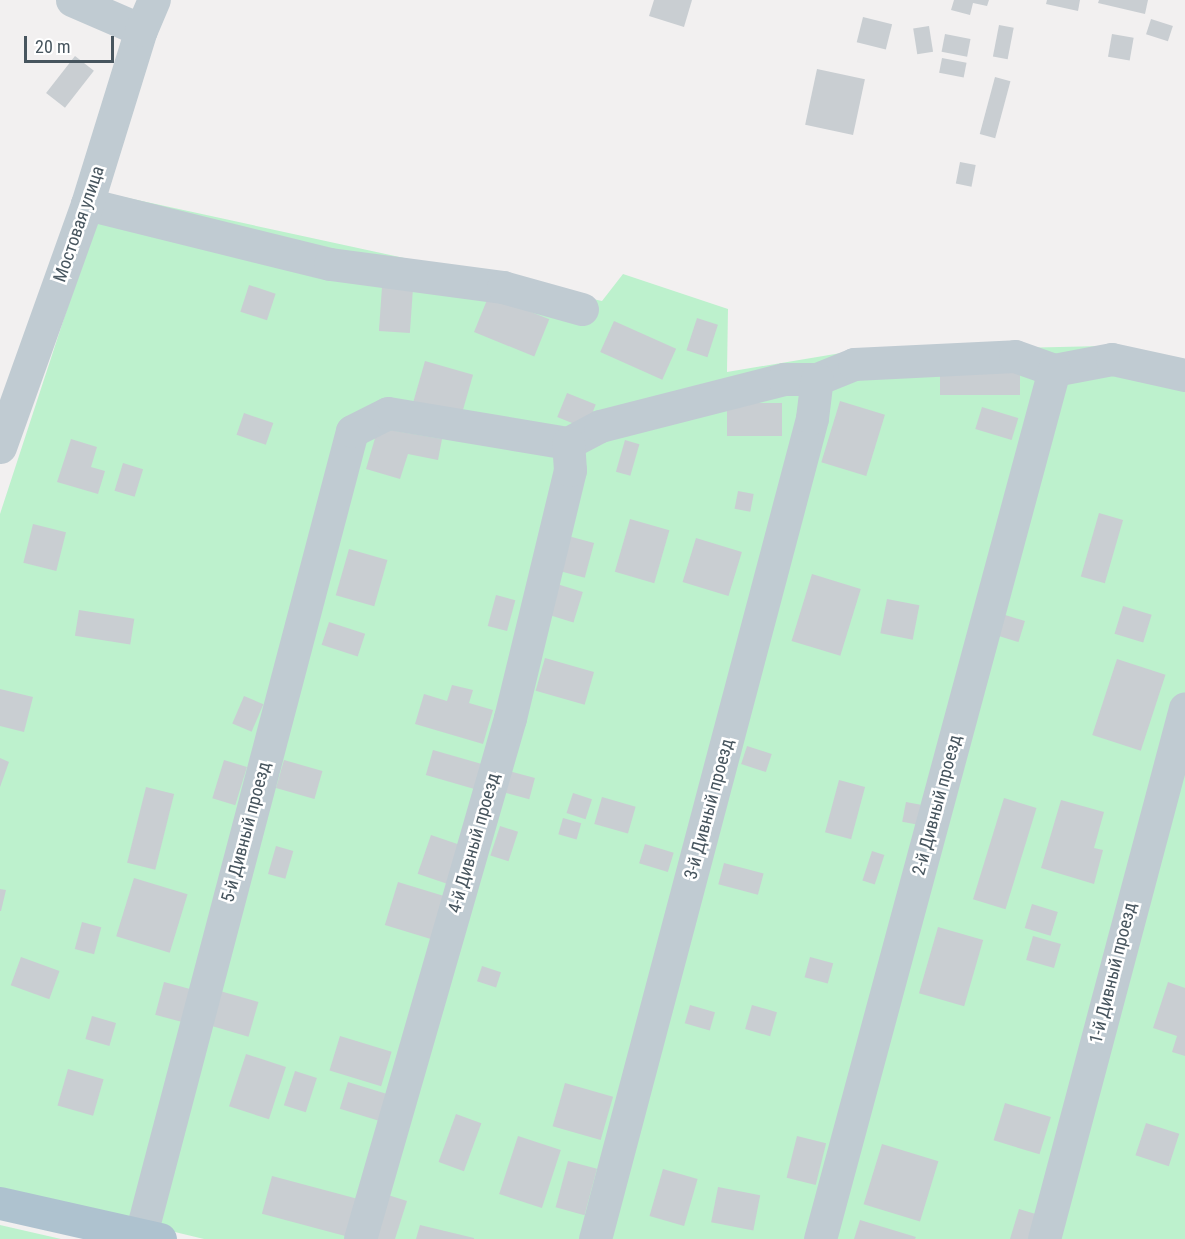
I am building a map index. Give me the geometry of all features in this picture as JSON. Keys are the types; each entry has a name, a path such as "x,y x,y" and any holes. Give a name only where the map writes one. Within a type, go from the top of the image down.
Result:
{"main road":[{"path":"0,1203 150,1236"}],"street":[{"path":"72,0 141,30"},
{"name":"Мостовая улица","path":"0,447 87,204 141,30 154,0"},
{"path":"87,204 330,264 503,287 582,309"},
{"path":"568,443 611,423 784,379 818,379 854,364 1015,356 1054,370 1112,359 1185,375"},
{"name":"2-й Дивный проезд","path":"820,1239 1054,370"},
{"name":"3-й Дивный проезд","path":"596,1239 812,418 818,379"},
{"name":"5-й Дивный проезд","path":"150,1236 352,431 388,413 568,443"},
{"name":"4-й Дивный проезд","path":"360,1239 510,718 570,470 568,443"},
{"name":"1-й Дивный проезд","path":"1044,1239 1185,708"}],"green space":[{"path":"105,193 602,301 623,274 728,309 727,372 847,352 1103,346 1185,368 1185,1239 204,1239 0,1190 0,514"},
{"path":"0,1225 61,1239 0,1239"}],"building":[{"path":"654,0 692,0 684,27 649,16"},
{"path":"954,0 989,0 987,6 973,3 970,15 951,10"},
{"path":"1047,0 1080,0 1078,11 1046,4"},
{"path":"1099,0 1148,0 1145,14 1098,3"},
{"path":"863,17 892,24 886,49 857,42"},
{"path":"1151,19 1173,26 1168,41 1146,34"},
{"path":"999,25 1014,28 1008,59 993,56"},
{"path":"929,26 933,52 917,54 913,29"},
{"path":"945,34 971,39 967,57 942,52"},
{"path":"1112,34 1134,38 1130,60 1108,57"},
{"path":"75,56 94,71 65,108 46,93"},
{"path":"942,58 967,63 964,77 939,73"},
{"path":"817,69 865,79 853,135 805,125"},
{"path":"995,77 1010,81 995,138 980,134"},
{"path":"960,162 976,165 972,187 956,184"},
{"path":"249,285 276,294 267,320 240,312"},
{"path":"382,287 413,289 410,333 379,331"},
{"path":"489,295 549,319 534,356 474,332"},
{"path":"697,318 718,325 707,357 686,350"},
{"path":"614,321 676,349 662,380 600,352"},
{"path":"425,361 473,375 461,418 413,404"},
{"path":"940,369 1020,369 1020,395 940,395"},
{"path":"567,393 596,405 586,429 557,417"},
{"path":"840,401 885,415 866,476 821,462"},
{"path":"727,403 782,403 782,436 727,436"},
{"path":"982,407 1018,418 1012,440 975,429"},
{"path":"244,413 273,423 266,445 237,435"},
{"path":"378,428 442,439 438,460 408,454 400,479 366,469"},
{"path":"71,439 97,447 91,467 105,471 98,494 57,482"},
{"path":"625,440 639,444 630,476 616,472"},
{"path":"123,463 143,469 135,497 115,491"},
{"path":"738,491 754,494 750,512 735,509"},
{"path":"1099,513 1123,520 1105,583 1081,576"},
{"path":"630,519 669,530 654,583 615,572"},
{"path":"33,524 66,532 56,571 23,563"},
{"path":"568,536 594,543 585,578 559,571"},
{"path":"696,538 742,552 728,596 683,582"},
{"path":"349,549 387,560 374,606 336,595"},
{"path":"812,574 861,589 840,656 792,641"},
{"path":"557,584 583,592 573,622 548,615"},
{"path":"496,595 515,600 507,631 488,626"},
{"path":"887,599 919,605 913,640 880,633"},
{"path":"1123,606 1152,615 1143,643 1115,634"},
{"path":"79,610 134,619 130,644 75,636"},
{"path":"1002,614 1025,621 1019,642 996,635"},
{"path":"329,622 365,634 358,657 322,645"},
{"path":"545,658 594,672 585,705 536,691"},
{"path":"1117,659 1166,675 1141,751 1092,735"},
{"path":"452,685 473,690 469,703 493,710 483,744 415,724 424,694 447,701"},
{"path":"0,689 33,697 24,732 0,726"},
{"path":"244,696 263,704 252,732 232,724"},
{"path":"747,746 772,754 766,772 741,764"},
{"path":"433,750 486,765 479,790 426,775"},
{"path":"0,758 9,762 0,787"},
{"path":"224,760 247,767 235,805 212,798"},
{"path":"284,760 322,771 314,799 276,788"},
{"path":"505,770 535,778 529,799 499,791"},
{"path":"839,780 865,787 851,839 825,832"},
{"path":"146,787 174,794 155,870 127,863"},
{"path":"573,793 592,799 586,819 567,813"},
{"path":"602,797 636,807 628,834 594,824"},
{"path":"1004,798 1037,808 1006,909 973,899"},
{"path":"1061,800 1104,812 1094,848 1103,850 1094,884 1041,868"},
{"path":"906,802 921,805 917,824 902,822"},
{"path":"563,818 581,823 577,840 558,834"},
{"path":"500,826 518,832 508,861 490,855"},
{"path":"431,835 460,845 447,884 418,874"},
{"path":"645,844 674,853 668,872 639,863"},
{"path":"276,846 293,851 285,879 268,874"},
{"path":"872,851 884,855 875,884 862,880"},
{"path":"724,863 764,874 758,895 718,884"},
{"path":"134,878 188,894 170,953 116,936"},
{"path":"398,882 444,896 431,939 385,925"},
{"path":"0,889 6,890 1,911 0,911"},
{"path":"1032,904 1058,912 1051,936 1025,928"},
{"path":"82,922 101,927 94,954 75,949"},
{"path":"938,927 983,940 964,1006 919,993"},
{"path":"1033,936 1061,944 1054,968 1026,960"},
{"path":"21,957 60,971 49,999 11,985"},
{"path":"810,957 833,963 828,983 805,977"},
{"path":"482,966 501,972 496,987 477,981"},
{"path":"164,982 191,989 182,1022 155,1015"},
{"path":"1168,982 1185,988 1185,1056 1172,1052 1177,1036 1153,1028"},
{"path":"220,991 258,1002 249,1037 210,1026"},
{"path":"690,1005 715,1012 710,1030 685,1023"},
{"path":"752,1005 777,1012 770,1036 745,1029"},
{"path":"92,1016 116,1023 109,1046 85,1039"},
{"path":"340,1036 392,1052 381,1086 329,1070"},
{"path":"246,1054 286,1067 269,1119 229,1106"},
{"path":"68,1069 104,1079 93,1116 58,1106"},
{"path":"295,1071 317,1078 306,1112 284,1105"},
{"path":"348,1082 391,1095 383,1122 340,1109"},
{"path":"565,1083 613,1097 601,1140 553,1126"},
{"path":"1005,1103 1051,1117 1040,1154 994,1140"},
{"path":"456,1114 481,1123 464,1171 439,1162"},
{"path":"1146,1123 1179,1134 1169,1166 1135,1155"},
{"path":"518,1136 561,1150 542,1208 499,1194"},
{"path":"797,1136 826,1143 816,1185 787,1178"},
{"path":"882,1144 938,1161 920,1221 864,1204"},
{"path":"568,1161 597,1169 585,1215 556,1207"},
{"path":"663,1169 698,1179 684,1226 649,1216"},
{"path":"272,1176 364,1201 354,1238 262,1214"},
{"path":"718,1187 760,1195 753,1231 711,1222"},
{"path":"388,1195 407,1201 395,1239 375,1239"},
{"path":"1019,1209 1039,1215 1032,1239 1010,1239"},
{"path":"860,1220 916,1237 915,1239 854,1239"},
{"path":"420,1225 474,1238 474,1239 416,1239"}]}
